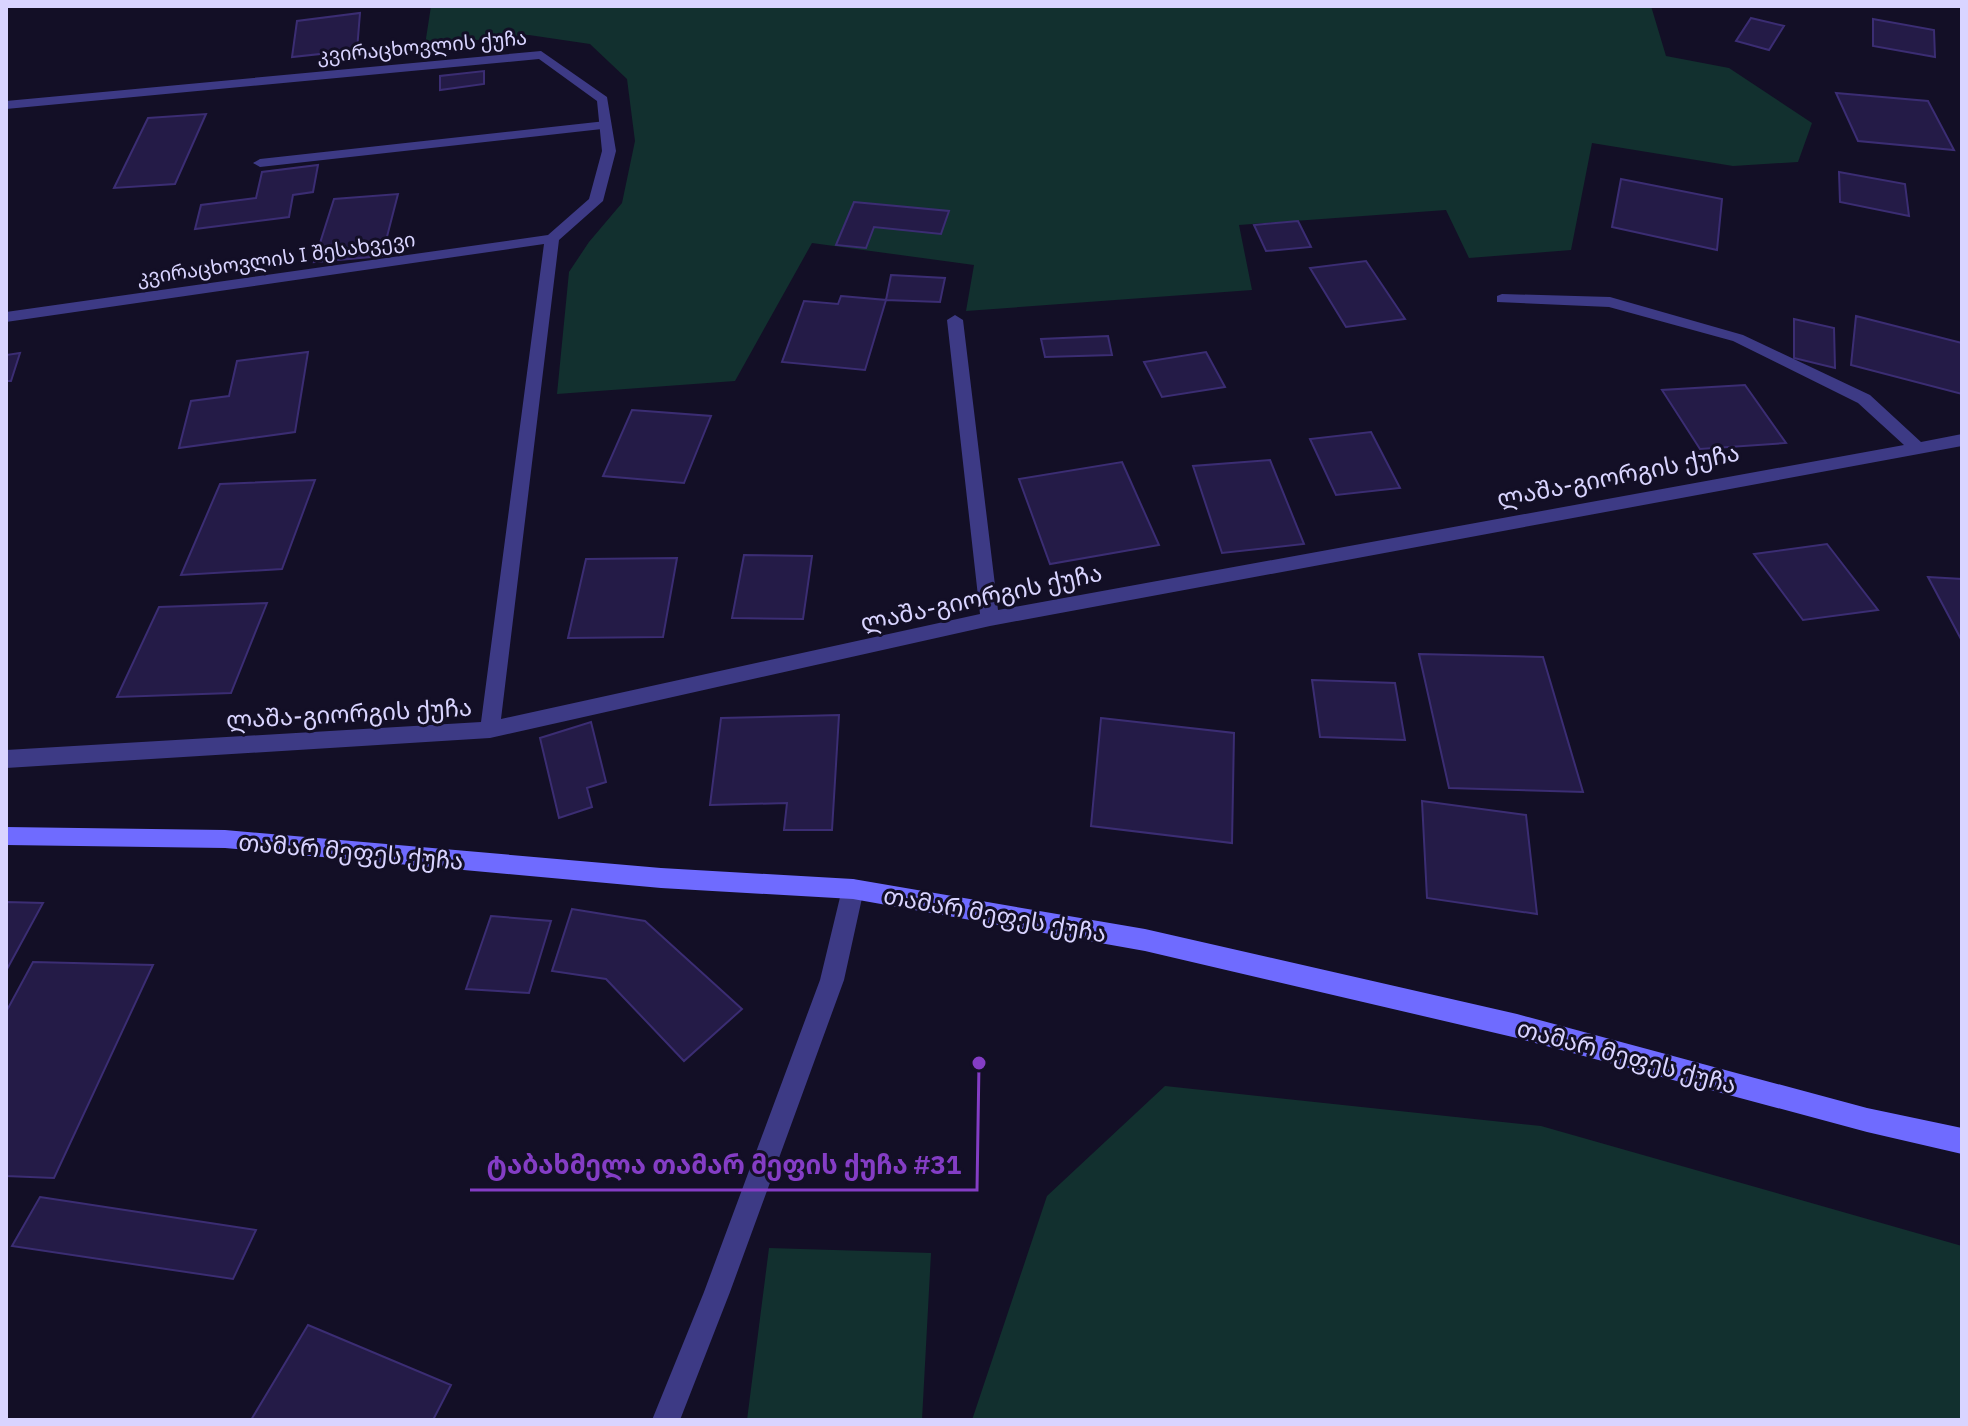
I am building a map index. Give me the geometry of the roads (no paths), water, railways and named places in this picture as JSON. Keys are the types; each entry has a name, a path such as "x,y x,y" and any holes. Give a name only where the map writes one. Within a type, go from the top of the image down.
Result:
{"street":[{"name":"კვირაცხოვლის ქუჩა","path":"6,105 541,55 603,100 609,151 596,201 552,239"},
{"path":"260,163 606,125"},
{"path":"490,730 552,239"},
{"name":"კვირაცხოვლის I შესახვევი","path":"6,317 552,239"},
{"path":"1502,299 1610,302 1738,338 1864,399 1915,446"},
{"path":"955,320 990,619"},
{"name":"ლაშა-გიორგის ქუჩა","path":"6,759 490,730 990,619 1915,446 1962,440"},
{"name":"თამარ მეფეს ქუჩა","path":"6,836 225,839 661,878 853,889 1145,940 1517,1026 1867,1120 1962,1141"},
{"path":"666,1420 717,1292 832,980 853,889"}],"place":[{"name":"ტაბახმელა თამარ მეფის ქუჩა #31","path":"979,1063"}]}
